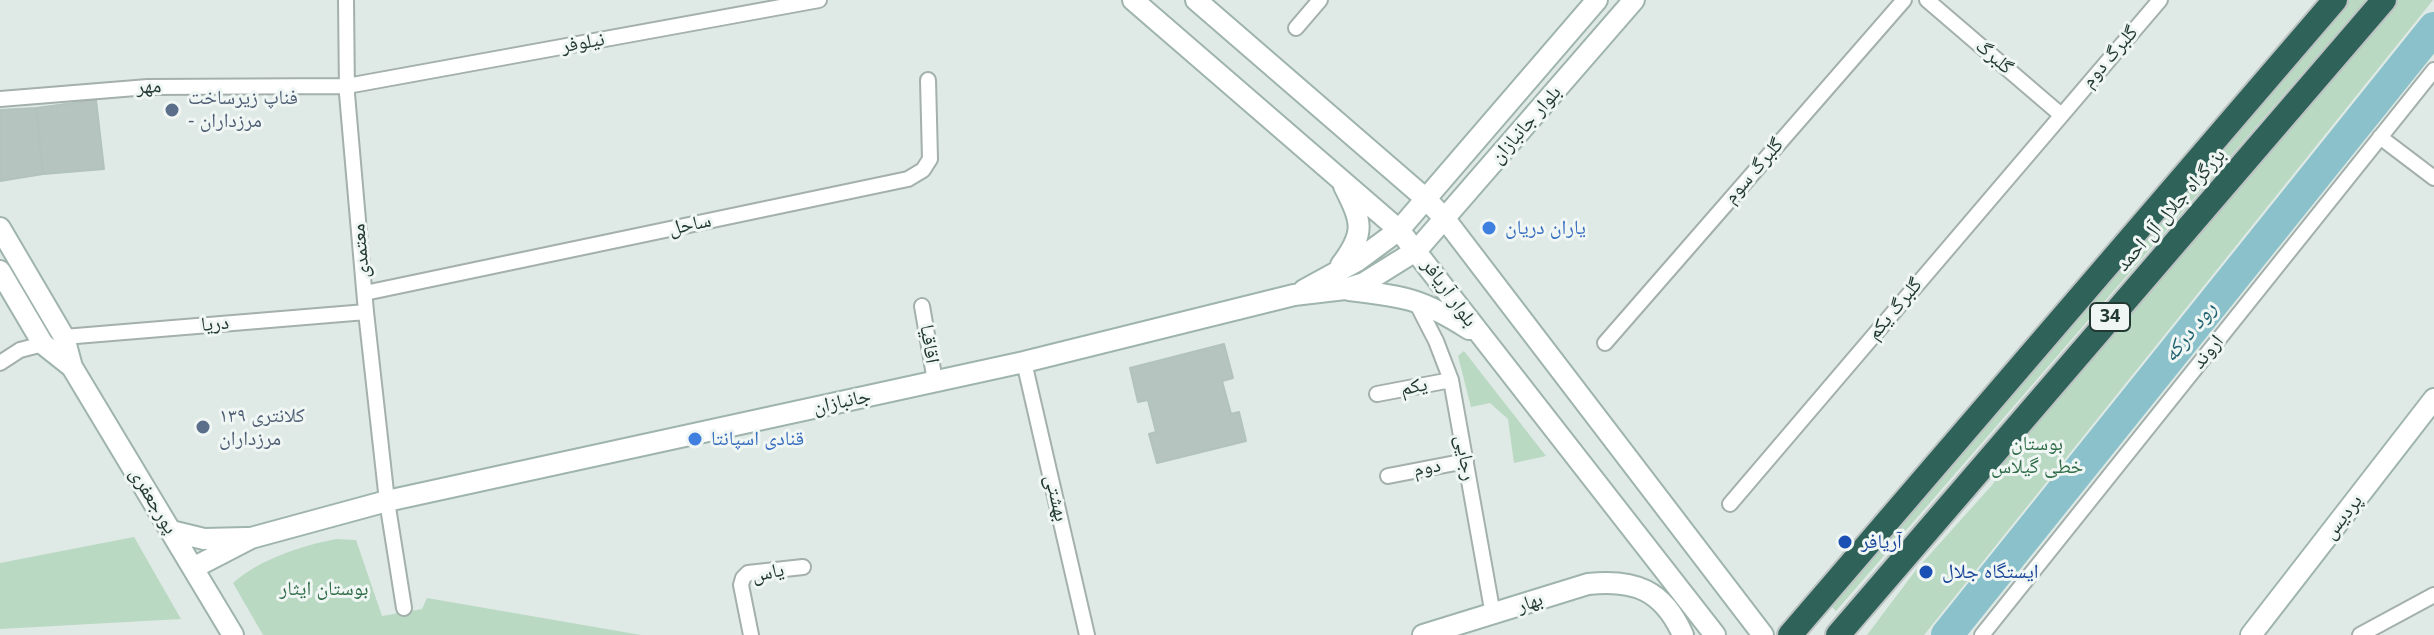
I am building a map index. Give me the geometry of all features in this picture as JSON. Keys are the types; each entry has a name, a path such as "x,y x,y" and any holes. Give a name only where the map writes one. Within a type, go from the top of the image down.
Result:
{"highway":[{"name":"بزرگراه جلال آل احمد","path":"1790,635 2335,0"},
{"name":"بزرگراه جلال آل احمد","path":"1838,635 2384,0"},
{"path":"1857,635 1878,586"}],"street":[{"name":"معتمدی","path":"346,0 347,86 366,312 387,501 404,608"},
{"name":"نیلوفر","path":"347,86 819,0"},
{"name":"بلوار آریافر","path":"1133,0 1399,230 1715,635"},
{"name":"بلوار آریافر","path":"1196,0 1426,199 1445,219 1763,635"},
{"path":"1296,28 1320,0"},
{"name":"بلوار جانبازان","path":"1399,230 1597,0"},
{"name":"بلوار جانبازان","path":"1417,250 1634,0"},
{"name":"گلبرگ سوم","path":"1605,343 1904,0"},
{"name":"گلبرگ","path":"1927,0 2060,114"},
{"name":"گلبرگ دوم","path":"2060,114 2160,0"},
{"name":"اروند","path":"1982,635 2434,70"},
{"name":"ساحل","path":"365,293 908,179 923,170 930,159 928,80"},
{"name":"مهر","path":"0,99 148,87 347,86"},
{"name":"گلبرگ یکم","path":"1730,504 2060,114"},
{"path":"2380,137 2434,178"},
{"path":"1341,179 1353,203 1360,228 1341,281 1422,302 1481,337"},
{"name":"پورجعفری","path":"0,228 64,337 72,367 233,635"},
{"name":"جانبازان","path":"1341,281 1357,261 1399,230"},
{"name":"جانبازان","path":"193,568 251,538 387,501 1024,362 1341,281 1379,276 1417,250"},
{"name":"پورجعفری","path":"0,271 43,344 72,367"},
{"name":"اقاقیا","path":"922,306 935,381"},
{"name":"رجایی","path":"1419,308 1451,380 1493,615"},
{"name":"دریا","path":"64,337 366,312"},
{"path":"0,363 20,350 64,337"},
{"name":"بهشتی","path":"1024,362 1087,635"},
{"name":"یکم","path":"1377,394 1451,380"},
{"name":"پردیس","path":"2251,635 2434,399"},
{"name":"دوم","path":"1388,476 1466,461"},
{"name":"جانبازان","path":"171,531 204,539 251,538"},
{"name":"یاس","path":"751,635 741,585 743,578 748,573 803,567"},
{"name":"بهار","path":"1423,635 1588,584 1615,581 1637,586 1656,596 1667,607 1683,635"},
{"path":"2360,635 2434,595"}],"green space":[{"path":"2349,0 2366,0 1836,611 1831,606 1841,592"},
{"name":"بوستان خطی گیلاس","path":"2397,0 2433,0 1924,635 1867,635 1916,570 1993,484 2015,442"},
{"path":"1464,351 1546,456 1514,463 1508,419 1490,403 1471,407 1458,356"},
{"path":"134,537 181,619 0,629 0,563"},
{"name":"بوستان ایثار","path":"336,539 356,540 382,616 422,609 427,598 641,635 263,635 233,583 256,567 282,555"}],"building":[{"path":"96,100 104,169 43,174 36,108"},
{"path":"36,108 43,174 0,181 0,110"},
{"path":"1224,344 1233,378 1222,381 1231,414 1239,412 1246,441 1157,463 1149,434 1156,432 1148,400 1138,402 1130,368"}],"waterway":[{"name":"رود درکه","path":"1947,635 2434,28"}],"place":[{"name":"فناپ زیرساخت - مرزداران","path":"172,110"},
{"name":"یاران دریان","path":"1489,228"},
{"name":"کلانتری ۱۳۹ مرزداران","path":"203,427"},
{"name":"قنادی اسپانتا","path":"695,439"},
{"name":"آریافر","path":"1845,542"},
{"name":"ایستگاه جلال","path":"1926,572"}]}
